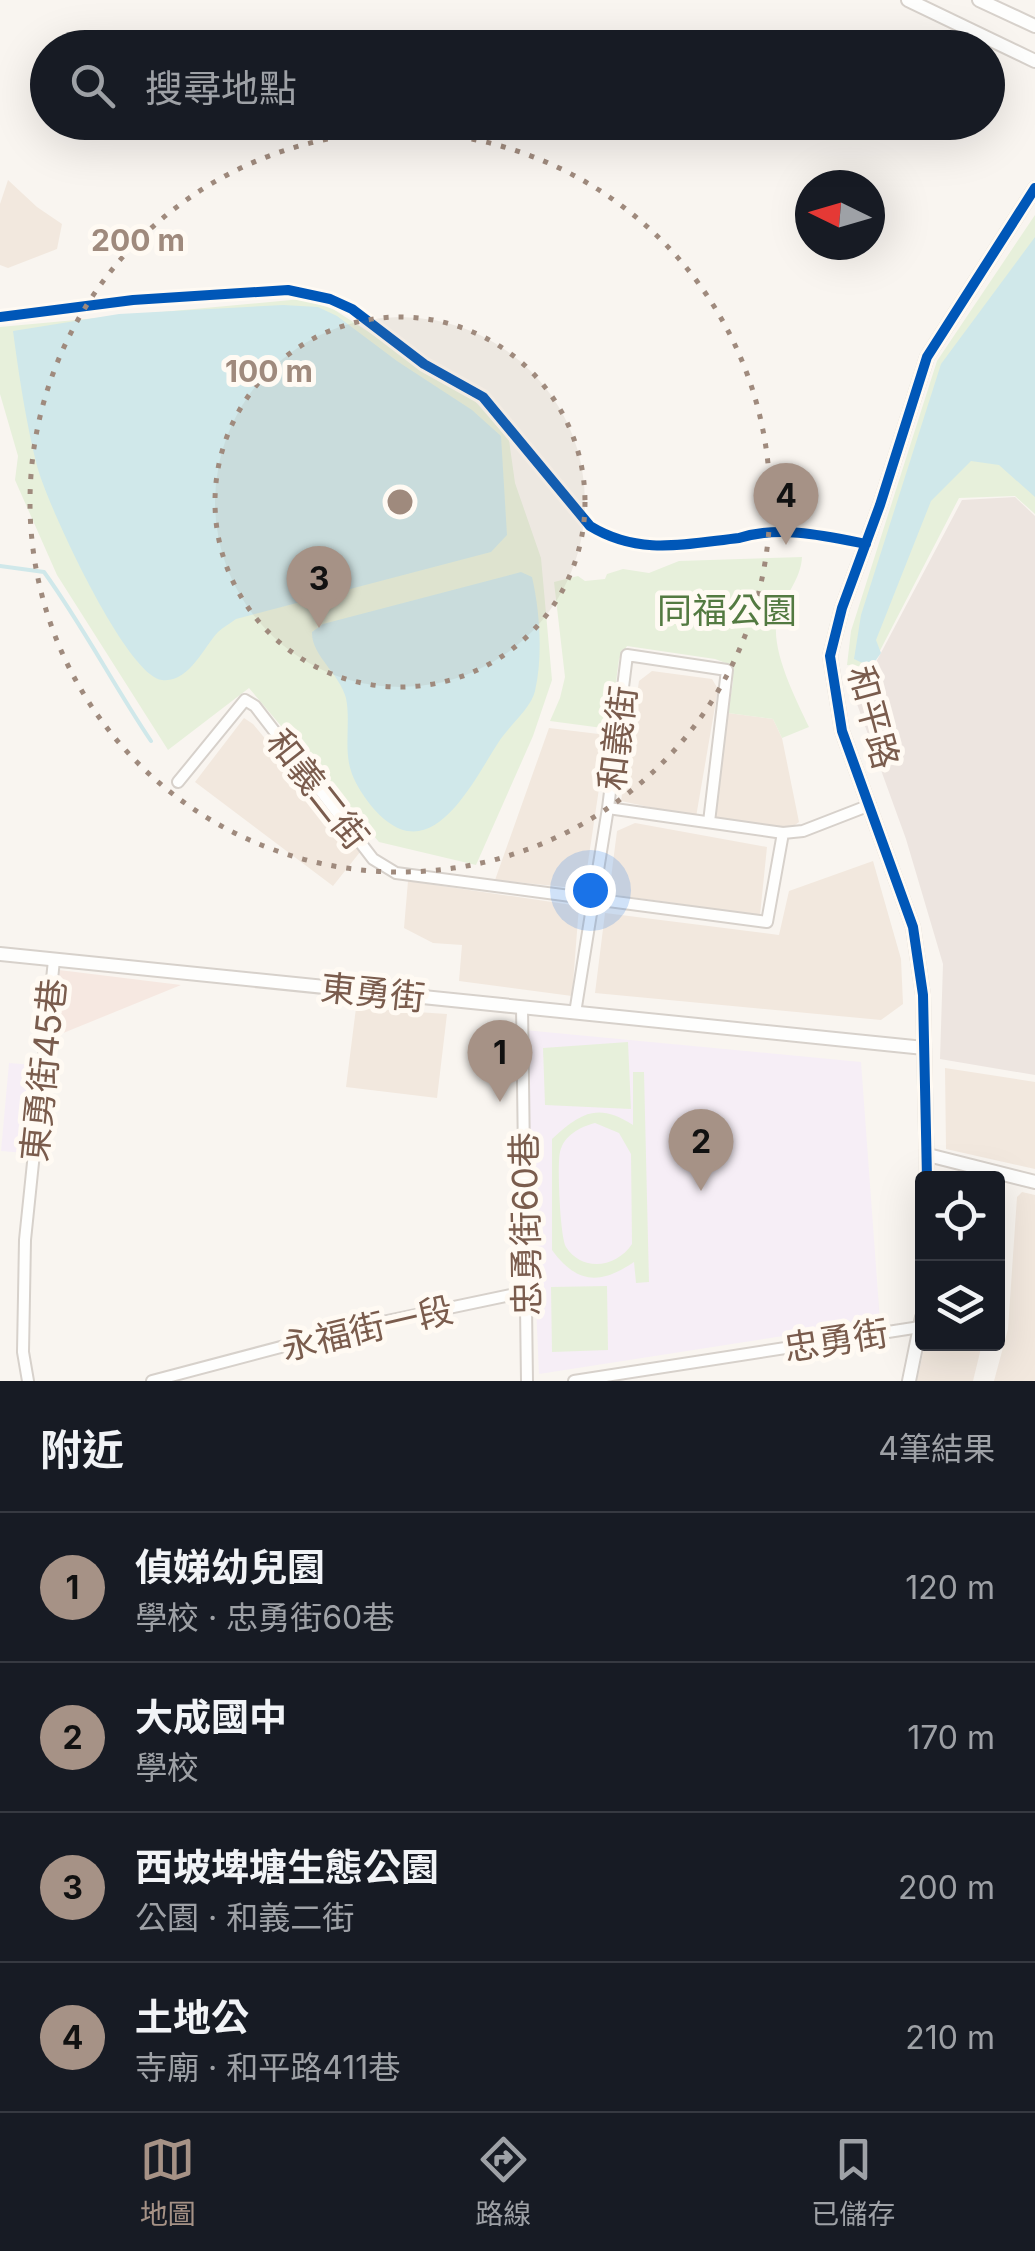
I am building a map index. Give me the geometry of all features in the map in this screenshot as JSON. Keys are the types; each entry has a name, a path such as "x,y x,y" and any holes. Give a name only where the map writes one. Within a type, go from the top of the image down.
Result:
{"street":[{"path":"908,0 970,30"},
{"path":"979,0 1035,26"},
{"path":"1005,47 1035,61"},
{"name":"和平路","path":"927,1171 923,995 913,927 842,731 830,656 927,357 1035,188"},
{"path":"0,317 133,300 288,290 308,293 352,310 424,364 483,397 590,526 623,544 646,546 752,534 814,533 866,544"},
{"name":"和義街","path":"576,1013 627,655 727,670 709,822"},
{"name":"和義二街","path":"178,782 246,700 255,706 372,859 396,873 767,922 783,832"},
{"path":"608,808 803,832 870,805"},
{"name":"東勇街","path":"0,954 924,1048"},
{"name":"東勇街45巷","path":"28,1381 23,1352 25,1240 54,960"},
{"name":"忠勇街60巷","path":"522,1007 527,1381"},
{"path":"928,1154 1035,1182"},
{"name":"永福街一段","path":"152,1381 349,1329 526,1292"},
{"name":"忠勇街","path":"574,1381 915,1323"},
{"path":"910,1381 916,1351"}],"shaded area":[{"path":"8,180 62,224 57,249 8,268 0,265 0,204"},
{"path":"1015,497 1035,516 1035,1075 940,1059 943,964 906,839 857,704 962,500"},
{"path":"652,671 712,679 718,689 696,817 621,801 639,681"},
{"path":"728,713 773,719 782,738 799,822 784,833 715,822"},
{"path":"244,718 360,852 333,886 195,782"},
{"path":"549,728 607,735 584,889 495,880"},
{"path":"635,823 767,847 760,915 609,894 617,831"},
{"path":"873,861 901,959 903,1004 881,1020 595,993 605,913 779,935 789,891"},
{"path":"408,881 579,906 572,996 459,981 462,945 433,943 404,928"},
{"path":"59,970 181,985 51,1038"},
{"path":"356,1008 447,1014 437,1098 346,1087"},
{"path":"524,1030 861,1062 880,1321 539,1374"},
{"path":"9,1063 34,1065 25,1153 1,1151"},
{"path":"945,1068 1035,1082 1035,1169 946,1149"},
{"path":"1022,1192 1035,1195 1035,1381 994,1381 1008,1329 1017,1197"},
{"path":"923,1351 980,1351 973,1381 917,1381"}],"green space":[{"path":"1035,215 1035,514 1015,496 959,498 871,668 847,665 851,631 937,361"},
{"path":"302,299 333,309 474,400 509,440 515,483 541,558 552,680 533,736 476,865 379,842 249,688 168,750 57,575 15,480 18,456 0,394 0,327"},
{"name":"同福公園","path":"802,557 776,628 785,672 809,727 782,738 773,719 728,713 733,682 731,665 715,659 627,646 619,659 610,729 550,721 565,677 554,582 578,576 585,581 605,579 607,574 623,569 649,573 679,561"},
{"path":"628,1042 631,1109 545,1105 543,1048"},
{"path":"633,1072 644,1072 649,1282 636,1283 634,1262 610,1275 580,1275 552,1250 552,1139 581,1117 599,1112 633,1125","holes":["595,1123 619,1133 631,1154 632,1244 618,1258 590,1264 573,1255 564,1241 560,1152 569,1136"]},
{"path":"607,1286 608,1350 552,1352 551,1287"}],"water":[{"path":"1035,237 1035,497 999,465 971,461 931,501 876,640 881,653 871,667 854,659 861,615 941,364"},
{"path":"283,305 318,307 337,316 472,410 501,436 507,535 491,552 236,619 218,632 188,670 162,680 147,671 109,621 56,515 33,449 13,331 119,314"},
{"path":"521,572 532,577 539,619 539,664 533,697 454,808 423,830 406,831 377,813 358,787 348,756 346,698 316,649 312,632 323,624"}],"waterway":[{"path":"0,566 44,572 151,741"}],"cycle path":[{"path":"927,1171 923,995 913,927 842,731 830,656 842,608 927,357 1035,188"},
{"path":"0,317 133,300 288,290 330,299 352,309 424,364 483,397 590,526 608,535 663,546 786,532 866,544"}],"place":[{"name":"土地公","path":"786,545"},
{"name":"西坡埤塘生態公園","path":"319,628"},
{"name":"偵娣幼兒園","path":"500,1102"},
{"name":"大成國中","path":"701,1191"}]}
